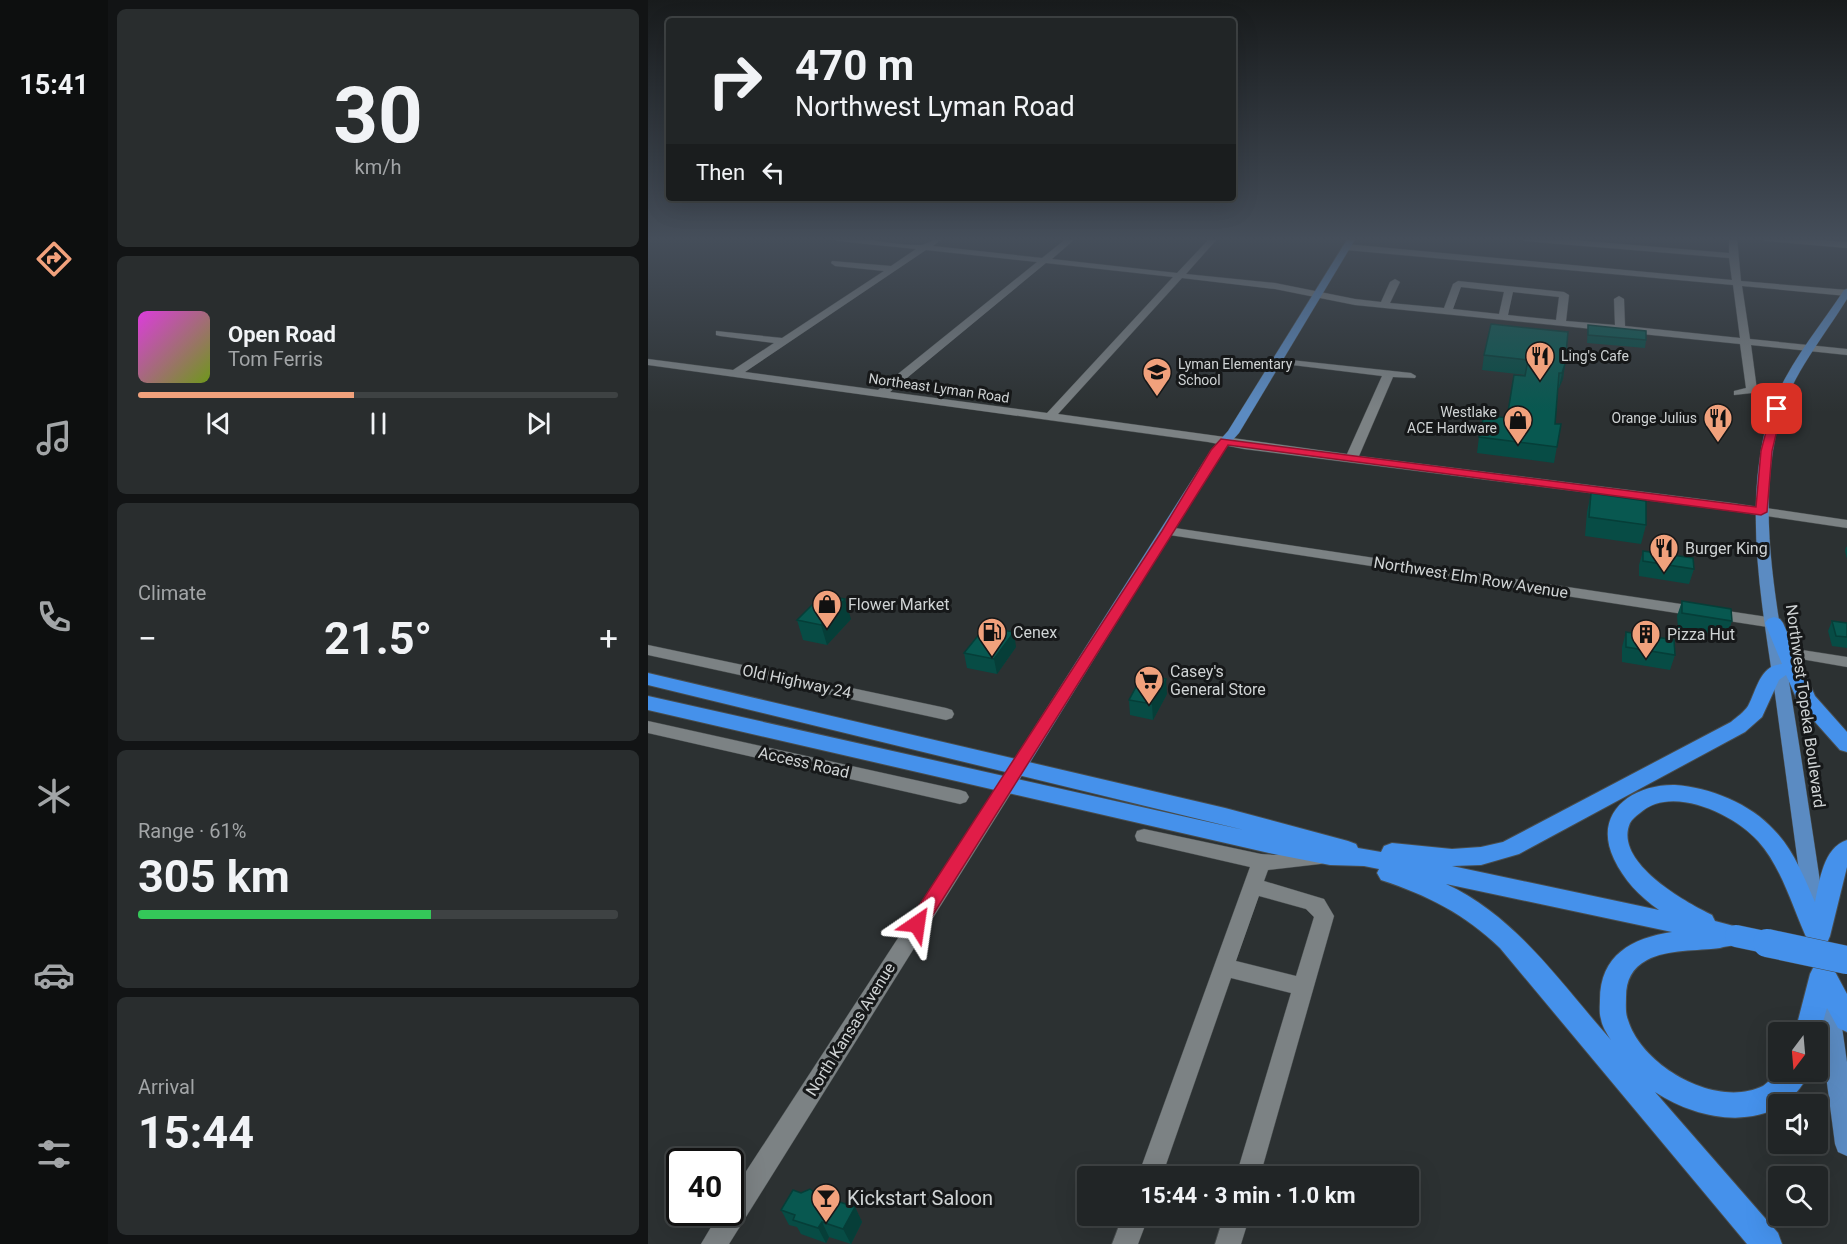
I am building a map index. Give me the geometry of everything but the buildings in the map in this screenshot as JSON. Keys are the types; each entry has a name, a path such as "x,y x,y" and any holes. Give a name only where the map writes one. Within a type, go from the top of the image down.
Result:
{"highway":[{"path":"1774,623 1781,658 1806,699 1847,745"},
{"path":"1335,851 1449,859 1485,857 1511,848 1738,727 1755,712 1781,658"},
{"path":"648,680 1012,776 1335,851 1847,960"},
{"path":"648,703 1012,776"},
{"path":"1736,936 1680,911 1662,900 1634,874 1624,859 1617,832 1624,814 1633,805 1645,798 1686,794 1713,801 1744,817 1766,835 1780,855 1818,936"},
{"path":"1818,936 1837,861 1847,849"},
{"path":"1335,851 1428,885 1468,905 1489,921 1767,1244"},
{"path":"1736,936 1654,945 1624,962 1615,976 1611,996 1613,1014 1620,1034 1640,1063 1658,1080 1695,1099 1719,1105 1743,1105 1764,1101 1780,1092 1788,1082"},
{"path":"1824,974 1847,1020"},
{"path":"1811,1022 1824,974"}],"main road":[{"name":"North Kansas Avenue","path":"1012,776 1217,450 1233,433 1316,296"},
{"name":"Northwest Topeka Boulevard","path":"1774,623 1762,537 1761,512 1766,451 1783,394 1809,348 1845,296"},
{"name":"Northwest Topeka Boulevard","path":"1781,658 1847,1144"}],"street":[{"path":"733,375 850,296"},
{"path":"879,395 1001,296"},
{"path":"1048,418 1160,296"},
{"path":"1322,296 1447,312 1847,352"},
{"path":"1384,305 1388,296"},
{"path":"1447,312 1453,296"},
{"path":"1503,317 1507,296"},
{"path":"1561,323 1564,296"},
{"path":"1738,393 1752,390 1739,296"},
{"path":"1619,299 1620,329"},
{"path":"720,333 783,341"},
{"path":"1276,360 1411,376"},
{"name":"Northeast Lyman Road","path":"648,362 1048,418 1847,524"},
{"path":"1352,458 1389,373"},
{"name":"Northwest Elm Row Avenue","path":"1168,531 1774,623"},
{"name":"Old Highway 24","path":"648,650 946,714"},
{"path":"1781,658 1847,662"},
{"name":"Access Road","path":"648,727 960,797"},
{"name":"North Kansas Avenue","path":"714,1244 1012,776"},
{"path":"1144,836 1261,862 1274,863 1335,851"},
{"path":"1154,1166 1261,862"},
{"path":"1251,1166 1324,921 1322,911 1311,902 1253,886"},
{"path":"1224,967 1304,987"},
{"path":"1125,1244 1132,1226"},
{"path":"1228,1244 1234,1226"}],"place":[{"name":"Ling's Cafe","path":"1540,382"},
{"name":"Lyman Elementary School","path":"1157,398"},
{"name":"Orange Julius","path":"1718,444"},
{"name":"Westlake ACE Hardware","path":"1518,446"},
{"name":"Burger King","path":"1664,574"},
{"name":"Flower Market","path":"827,630"},
{"name":"Cenex","path":"992,658"},
{"name":"Pizza Hut","path":"1646,660"},
{"name":"Casey's General Store","path":"1149,706"},
{"name":"Kickstart Saloon","path":"826,1224"}],"route":[{"path":"917,924 1168,531 1217,450 1225,441 1761,512 1766,451 1777,409"}]}
